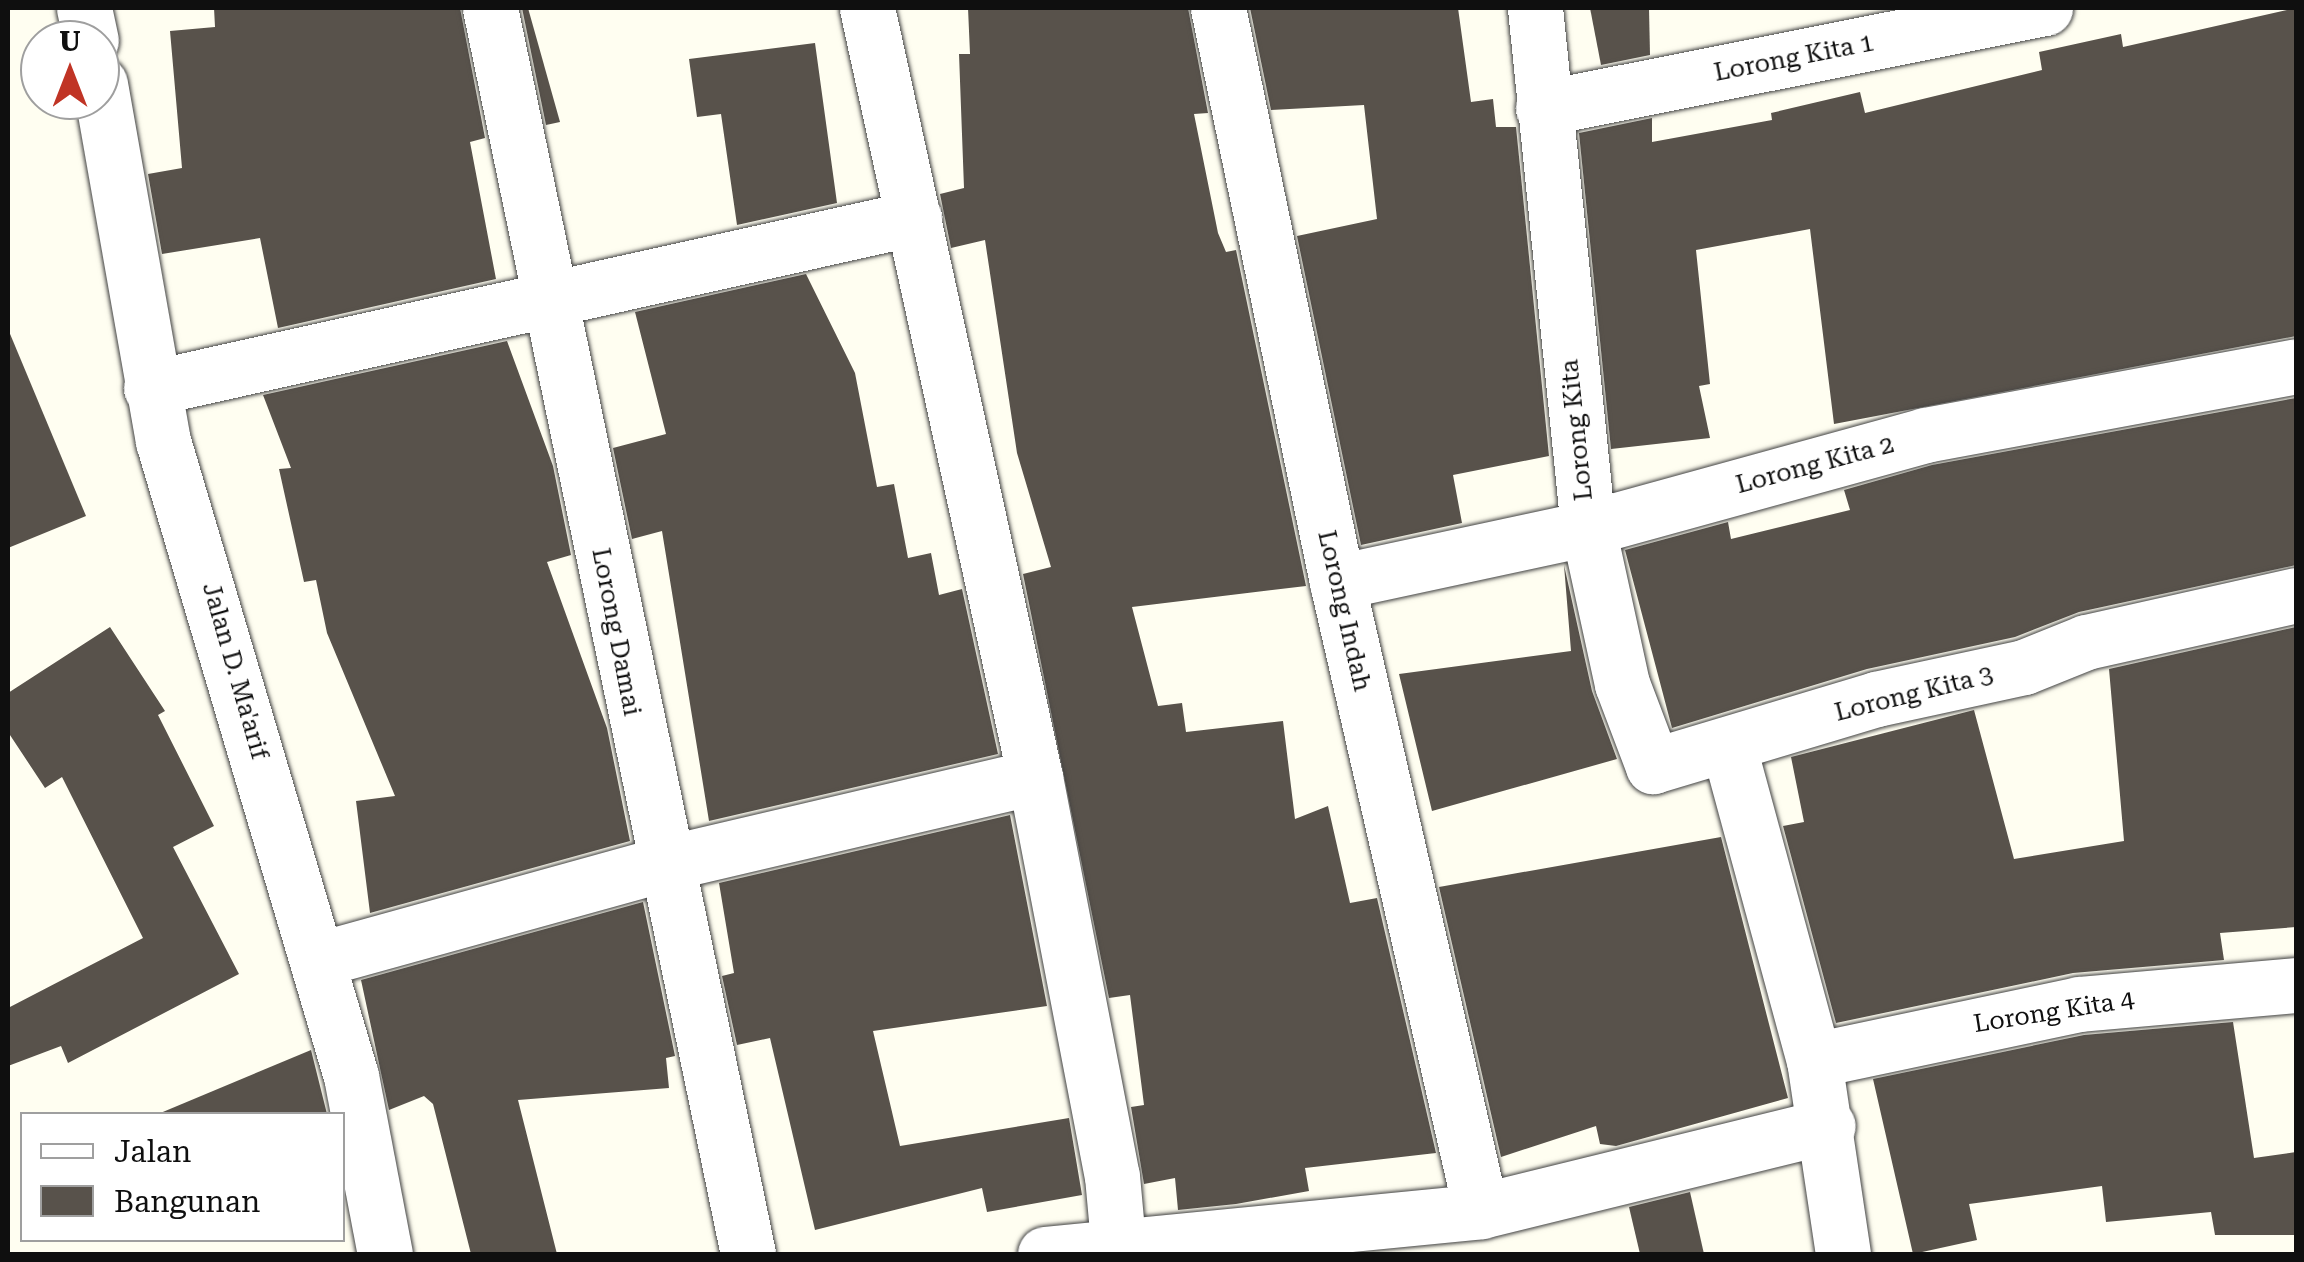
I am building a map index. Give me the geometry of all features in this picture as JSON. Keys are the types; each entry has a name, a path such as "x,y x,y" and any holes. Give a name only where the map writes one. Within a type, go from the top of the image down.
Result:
{"street":[{"name":"Lorong Damai","path":"490,8 662,864 748,1254"},
{"path":"867,8 1035,777 1118,1242"},
{"name":"Lorong Indah","path":"1218,8 1337,582 1481,1211"},
{"name":"Lorong Kita","path":"1535,8 1588,528 1622,684 1653,766 1729,748"},
{"name":"Lorong Kita 1","path":"1543,108 2046,8"},
{"name":"Jalan D. Ma'arif","path":"106,120 151,388 351,1076 385,1254"},
{"path":"151,388 914,218"},
{"name":"Lorong Kita 2","path":"1337,582 1588,528 1926,435 2296,366"},
{"name":"Lorong Kita 3","path":"1729,748 1876,699 2024,668 2086,642 2296,596"},
{"path":"1729,748 1814,1060 1828,1126 1843,1254"},
{"path":"317,960 662,864 1035,777"},
{"name":"Lorong Kita 4","path":"1814,1060 2079,1004 2296,986"},
{"path":"1045,1254 1118,1242 1350,1242 1828,1126"}],"building":[{"path":"214,8 460,8 485,138 470,142 496,279 278,328 260,238 162,254 148,174 182,168 170,31 215,27"},
{"path":"522,8 528,8 560,122 546,125"},
{"path":"968,8 1188,8 1208,113 1194,114 1218,233 1226,252 1236,250 1306,586 1132,607 1158,706 1182,703 1186,732 1283,721 1295,819 1328,806 1350,903 1377,898 1436,1153 1305,1168 1309,1191 1236,1204 1178,1210 1175,1178 1144,1184 1131,1107 1144,1105 1130,995 1109,998 1023,574 1051,567 1017,453 985,240 951,248 940,194 964,188 959,54 970,54"},
{"path":"1250,8 1458,8 1471,102 1493,99 1496,127 1516,127 1549,456 1453,475 1462,523 1361,545 1297,236 1377,219 1364,105 1271,110"},
{"path":"1590,8 1649,8 1650,55 1601,65"},
{"path":"2296,8 2296,336 1834,424 1810,229 1696,250 1710,384 1699,386 1710,438 1611,449 1579,133 1652,118 1652,142 1772,120 1771,113 1860,92 1865,113 2042,70 2039,52 2121,34 2123,47"},
{"path":"815,43 837,203 737,225 721,114 697,117 689,59"},
{"path":"806,274 855,373 877,487 894,484 908,558 931,553 939,595 962,589 998,754 709,821 662,531 632,539 613,448 666,434 635,312"},
{"path":"8,329 86,516 8,548"},
{"path":"507,341 553,466 571,555 547,562 607,728 630,841 370,913 356,801 395,796 327,633 316,580 304,582 279,469 291,468 263,395"},
{"path":"2296,398 2296,565 2079,612 2015,637 1867,669 1672,728 1625,550 1728,522 1731,539 1850,510 1844,490 1932,465"},
{"path":"1564,565 1592,691 1617,759 1432,811 1399,674 1571,651"},
{"path":"110,627 165,711 158,715 214,826 173,847 239,974 68,1063 61,1046 8,1066 8,1008 143,938 62,777 45,788 8,732 8,693"},
{"path":"2296,627 2296,927 2220,933 2224,960 2073,973 1836,1023 1783,826 1804,822 1791,757 1974,710 2014,859 2124,841 2109,669"},
{"path":"1010,815 1047,1006 873,1031 900,1146 1069,1118 1082,1195 987,1212 982,1188 815,1230 770,1038 737,1045 722,976 734,973 719,883"},
{"path":"1721,837 1788,1098 1616,1146 1600,1144 1596,1126 1501,1157 1439,887"},
{"path":"643,902 675,1056 666,1058 669,1088 518,1100 557,1254 471,1254 433,1104 424,1096 389,1110 361,980"},
{"path":"2233,1022 2254,1158 2296,1152 2296,1235 2215,1235 2211,1212 2106,1222 2102,1186 1969,1204 1977,1240 1913,1254 1873,1079 2084,1035"},
{"path":"311,1050 326,1112 163,1112"},
{"path":"1690,1192 1704,1254 1640,1254 1629,1207"}]}
